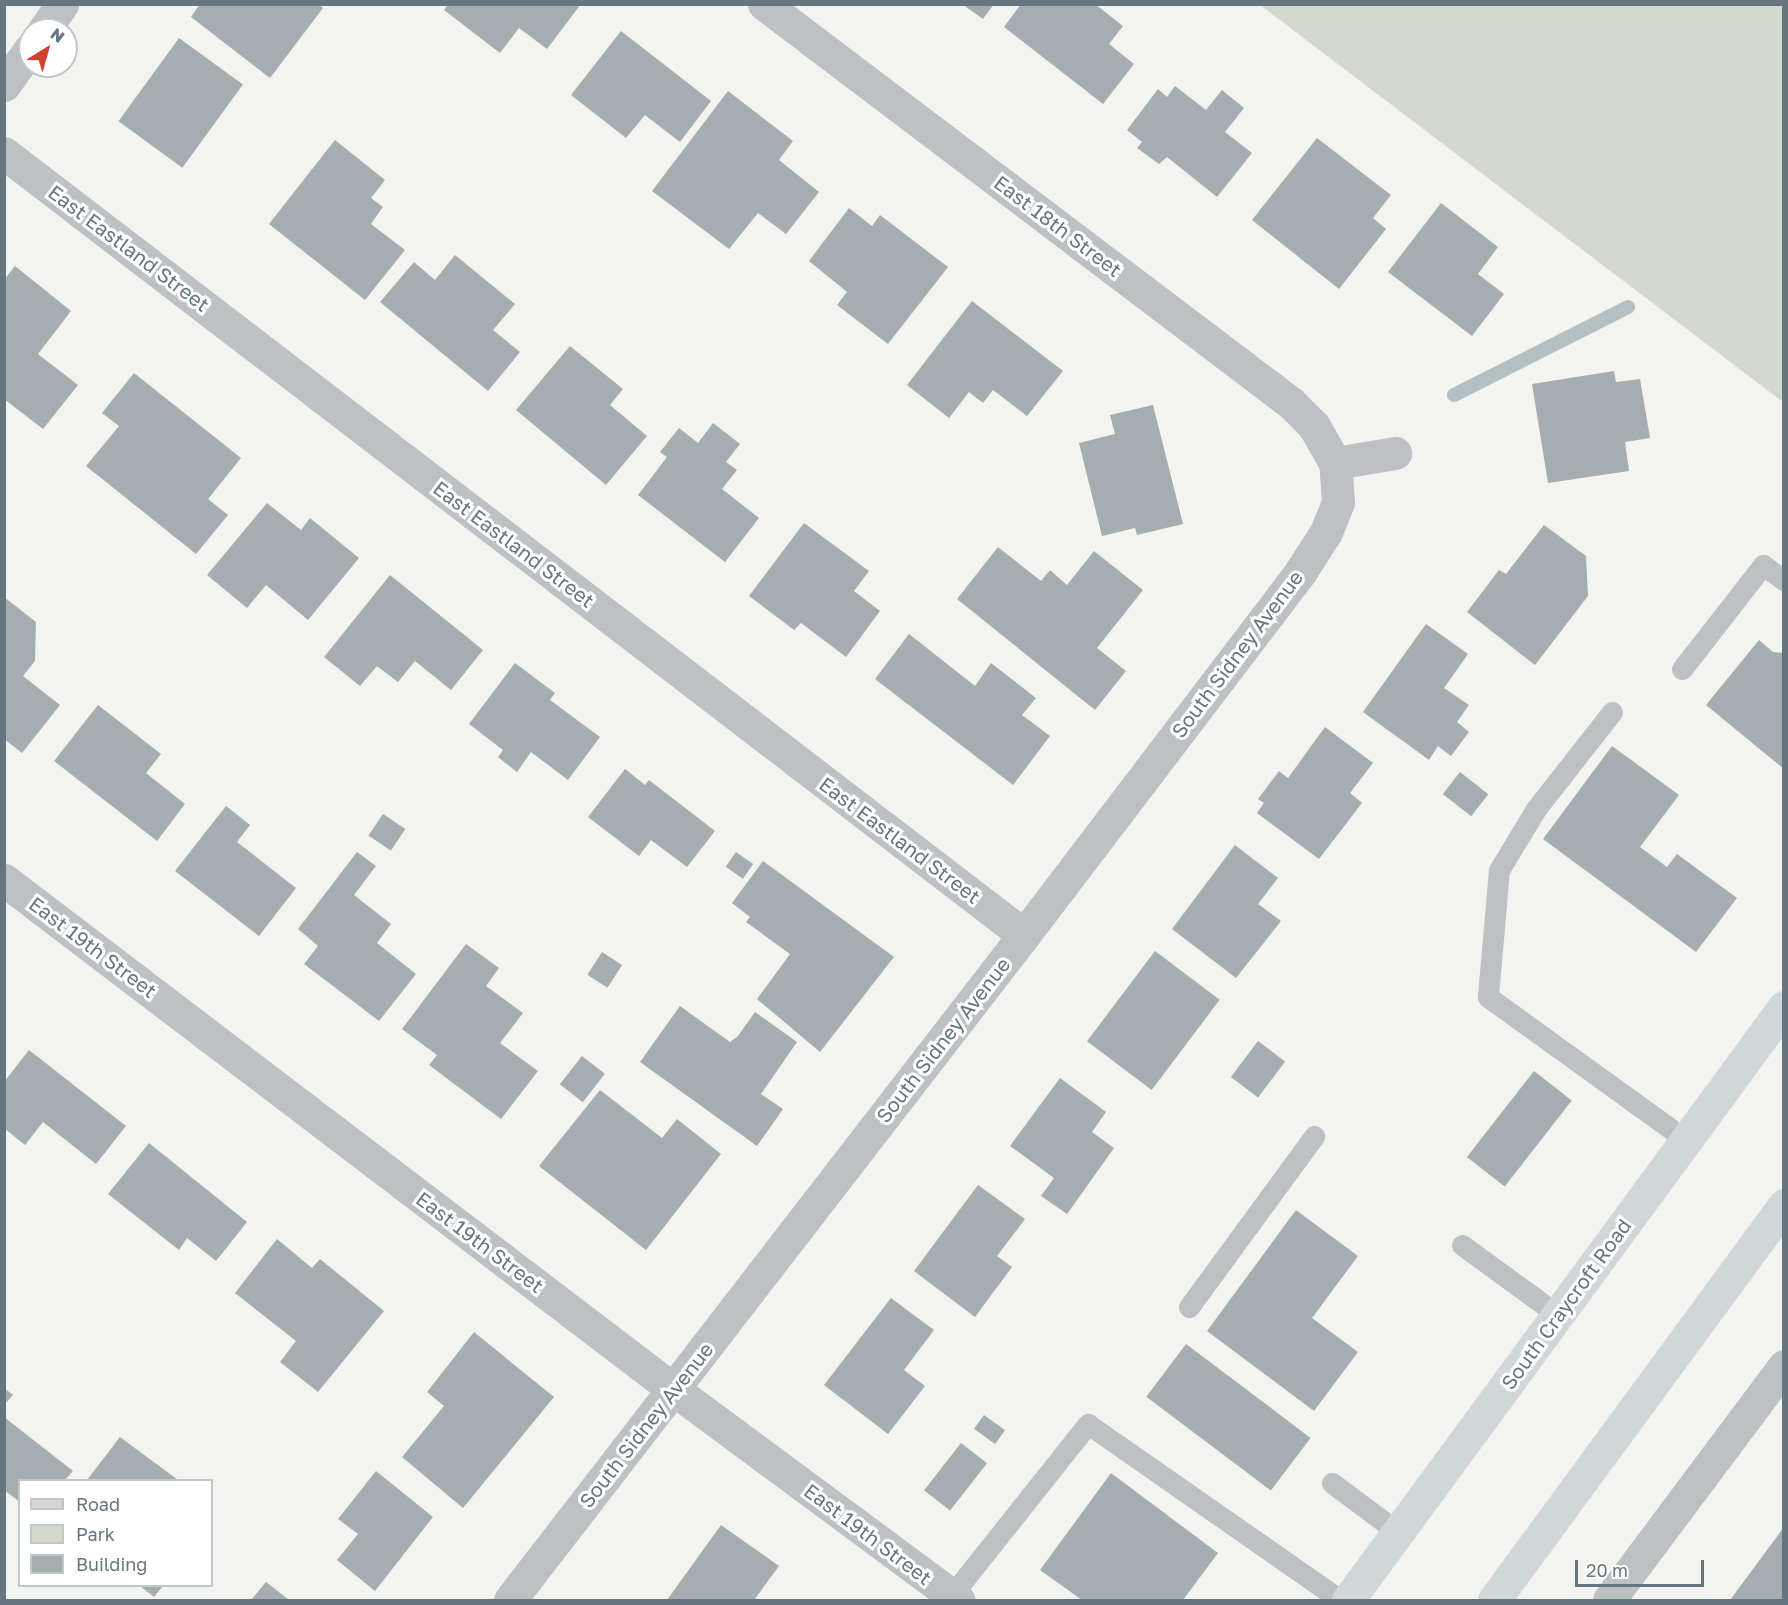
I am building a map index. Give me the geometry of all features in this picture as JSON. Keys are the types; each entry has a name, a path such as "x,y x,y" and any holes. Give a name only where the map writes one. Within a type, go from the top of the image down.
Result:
{"main road":[{"name":"South Craycroft Road","path":"1348,1600 1784,1007"},
{"path":"1494,1600 1784,1205"}],"street":[{"path":"52,18 62,4"},
{"name":"East 18th Street","path":"764,4 1290,403 1314,426 1335,463"},
{"path":"4,85 18,66"},
{"name":"East Eastland Street","path":"4,153 1024,935"},
{"path":"1335,463 1395,453"},
{"name":"South Sidney Avenue","path":"510,1600 1024,935 1301,571 1326,532 1338,501 1335,463"},
{"name":"East 19th Street","path":"4,880 673,1389 954,1598"},
{"path":"1609,1600 1784,1366"}],"lane":[{"path":"1682,669 1763,565 1784,580"},
{"path":"1612,712 1536,809 1499,870 1488,997 1686,1140"},
{"path":"1189,1307 1314,1136"},
{"path":"1461,1245 1558,1315"},
{"path":"954,1598 1088,1424 1340,1600"},
{"path":"1332,1483 1399,1533"}],"green space":[{"path":"1260,5 1783,5 1783,402"}],"building":[{"path":"200,4 318,4 323,8 270,78 191,17"},
{"path":"448,4 581,4 547,49 519,28 500,53 444,10"},
{"path":"962,4 994,4 983,19"},
{"path":"1021,4 1095,4 1123,26 1109,44 1134,64 1103,104 1004,27"},
{"path":"621,31 711,101 680,142 645,115 626,138 571,95"},
{"path":"179,38 243,84 182,168 118,121"},
{"path":"1175,86 1206,110 1222,90 1244,108 1225,132 1252,153 1217,197 1167,157 1159,164 1137,148 1142,142 1127,130 1158,89 1167,97"},
{"path":"728,91 793,141 779,160 819,192 786,234 758,213 729,249 652,191"},
{"path":"1317,138 1391,195 1373,218 1386,229 1339,289 1252,220"},
{"path":"335,140 385,180 371,198 383,207 371,224 405,250 365,300 269,224"},
{"path":"1441,203 1498,247 1478,274 1504,294 1472,336 1388,272"},
{"path":"849,208 872,226 880,215 948,267 888,344 837,305 847,292 809,261"},
{"path":"455,255 515,304 493,330 520,352 488,391 380,302 414,262 435,280"},
{"path":"15,266 71,311 38,354 78,385 43,429 4,399 4,280"},
{"path":"972,301 1063,371 1027,416 993,390 983,403 969,392 949,418 907,385"},
{"path":"570,346 623,389 610,405 647,436 606,485 516,410"},
{"path":"1614,371 1616,382 1640,379 1650,438 1625,442 1629,471 1548,483 1532,384"},
{"path":"134,373 241,458 208,499 228,515 196,554 86,466 119,426 102,413"},
{"path":"1153,405 1183,524 1137,535 1135,528 1102,536 1079,443 1115,434 1110,415"},
{"path":"713,423 740,444 726,462 737,470 722,489 759,518 725,562 638,495 667,457 660,452 679,428 698,443"},
{"path":"267,503 301,530 310,518 359,558 308,620 266,585 247,608 207,575"},
{"path":"804,523 869,571 854,591 880,611 846,657 801,623 794,630 749,596"},
{"path":"1544,525 1586,556 1588,596 1535,665 1467,612 1499,570 1506,574"},
{"path":"998,547 1041,581 1050,570 1067,585 1094,551 1143,590 1097,648 1126,671 1095,710 957,599"},
{"path":"390,575 483,650 451,690 415,661 398,682 377,666 360,686 324,657"},
{"path":"4,597 36,622 35,661 23,676 60,705 22,753 4,739"},
{"path":"1426,624 1468,654 1444,688 1469,705 1457,722 1469,732 1451,756 1438,746 1429,760 1363,712"},
{"path":"909,634 975,686 991,663 1036,698 1022,715 1050,736 1013,785 875,679"},
{"path":"1759,640 1773,652 1784,653 1784,769 1706,705"},
{"path":"515,663 555,693 550,700 600,737 568,780 531,752 517,772 498,757 503,750 469,724"},
{"path":"98,705 161,754 146,773 185,804 157,841 54,761"},
{"path":"1325,727 1373,763 1350,793 1362,803 1319,859 1257,813 1264,803 1258,799 1279,771 1288,778"},
{"path":"1612,746 1679,795 1640,847 1667,867 1677,854 1737,898 1696,952 1543,839"},
{"path":"625,769 645,785 649,780 715,831 687,867 651,840 639,856 588,817"},
{"path":"1460,772 1488,794 1471,816 1443,794"},
{"path":"226,806 250,825 237,842 296,888 259,936 175,871"},
{"path":"383,814 405,829 391,851 368,836"},
{"path":"1235,845 1278,878 1258,904 1281,921 1236,978 1172,929"},
{"path":"357,852 376,866 354,895 391,924 377,943 416,974 379,1021 304,964 318,946 298,929"},
{"path":"736,852 753,864 743,879 726,867"},
{"path":"763,861 894,957 820,1052 757,999 790,954 746,922 750,917 732,903"},
{"path":"466,944 499,968 486,986 523,1013 500,1043 538,1071 501,1119 429,1065 437,1055 402,1029"},
{"path":"1155,951 1220,1000 1152,1090 1087,1041"},
{"path":"602,952 622,965 607,988 587,975"},
{"path":"680,1006 730,1042 738,1036 755,1012 797,1042 761,1094 783,1109 757,1146 640,1062"},
{"path":"1258,1041 1285,1061 1258,1097 1231,1077"},
{"path":"29,1050 126,1126 96,1164 43,1122 25,1145 4,1128 4,1082"},
{"path":"582,1056 605,1074 583,1102 560,1084"},
{"path":"1534,1071 1572,1101 1505,1186 1467,1157"},
{"path":"1060,1078 1106,1112 1092,1132 1114,1148 1067,1214 1041,1196 1054,1178 1010,1146"},
{"path":"600,1090 662,1138 677,1119 721,1154 646,1250 539,1166"},
{"path":"149,1143 247,1222 216,1261 187,1238 179,1250 108,1194"},
{"path":"978,1185 1025,1219 997,1256 1012,1267 975,1317 914,1271"},
{"path":"1296,1210 1358,1256 1312,1318 1358,1352 1314,1411 1207,1331"},
{"path":"277,1239 312,1268 320,1259 384,1311 318,1392 280,1362 296,1341 235,1293"},
{"path":"891,1298 934,1330 904,1370 925,1386 888,1434 824,1385"},
{"path":"474,1332 554,1397 463,1508 402,1457 444,1406 427,1392"},
{"path":"1186,1344 1311,1438 1271,1491 1146,1397"},
{"path":"4,1388 13,1395 4,1405"},
{"path":"984,1415 1005,1430 995,1444 974,1429"},
{"path":"4,1417 73,1471 66,1479 18,1479 18,1500 4,1490"},
{"path":"120,1437 177,1479 88,1479"},
{"path":"961,1443 987,1463 950,1511 924,1490"},
{"path":"376,1471 433,1517 375,1591 337,1560 358,1534 338,1519"},
{"path":"1111,1473 1218,1553 1183,1600 1082,1600 1040,1570"},
{"path":"721,1525 779,1566 754,1600 667,1600"},
{"path":"1784,1527 1784,1600 1730,1600"},
{"path":"266,1582 289,1600 251,1600"},
{"path":"141,1587 162,1587 154,1597"}],"waterway":[{"path":"1454,395 1628,307"}]}
